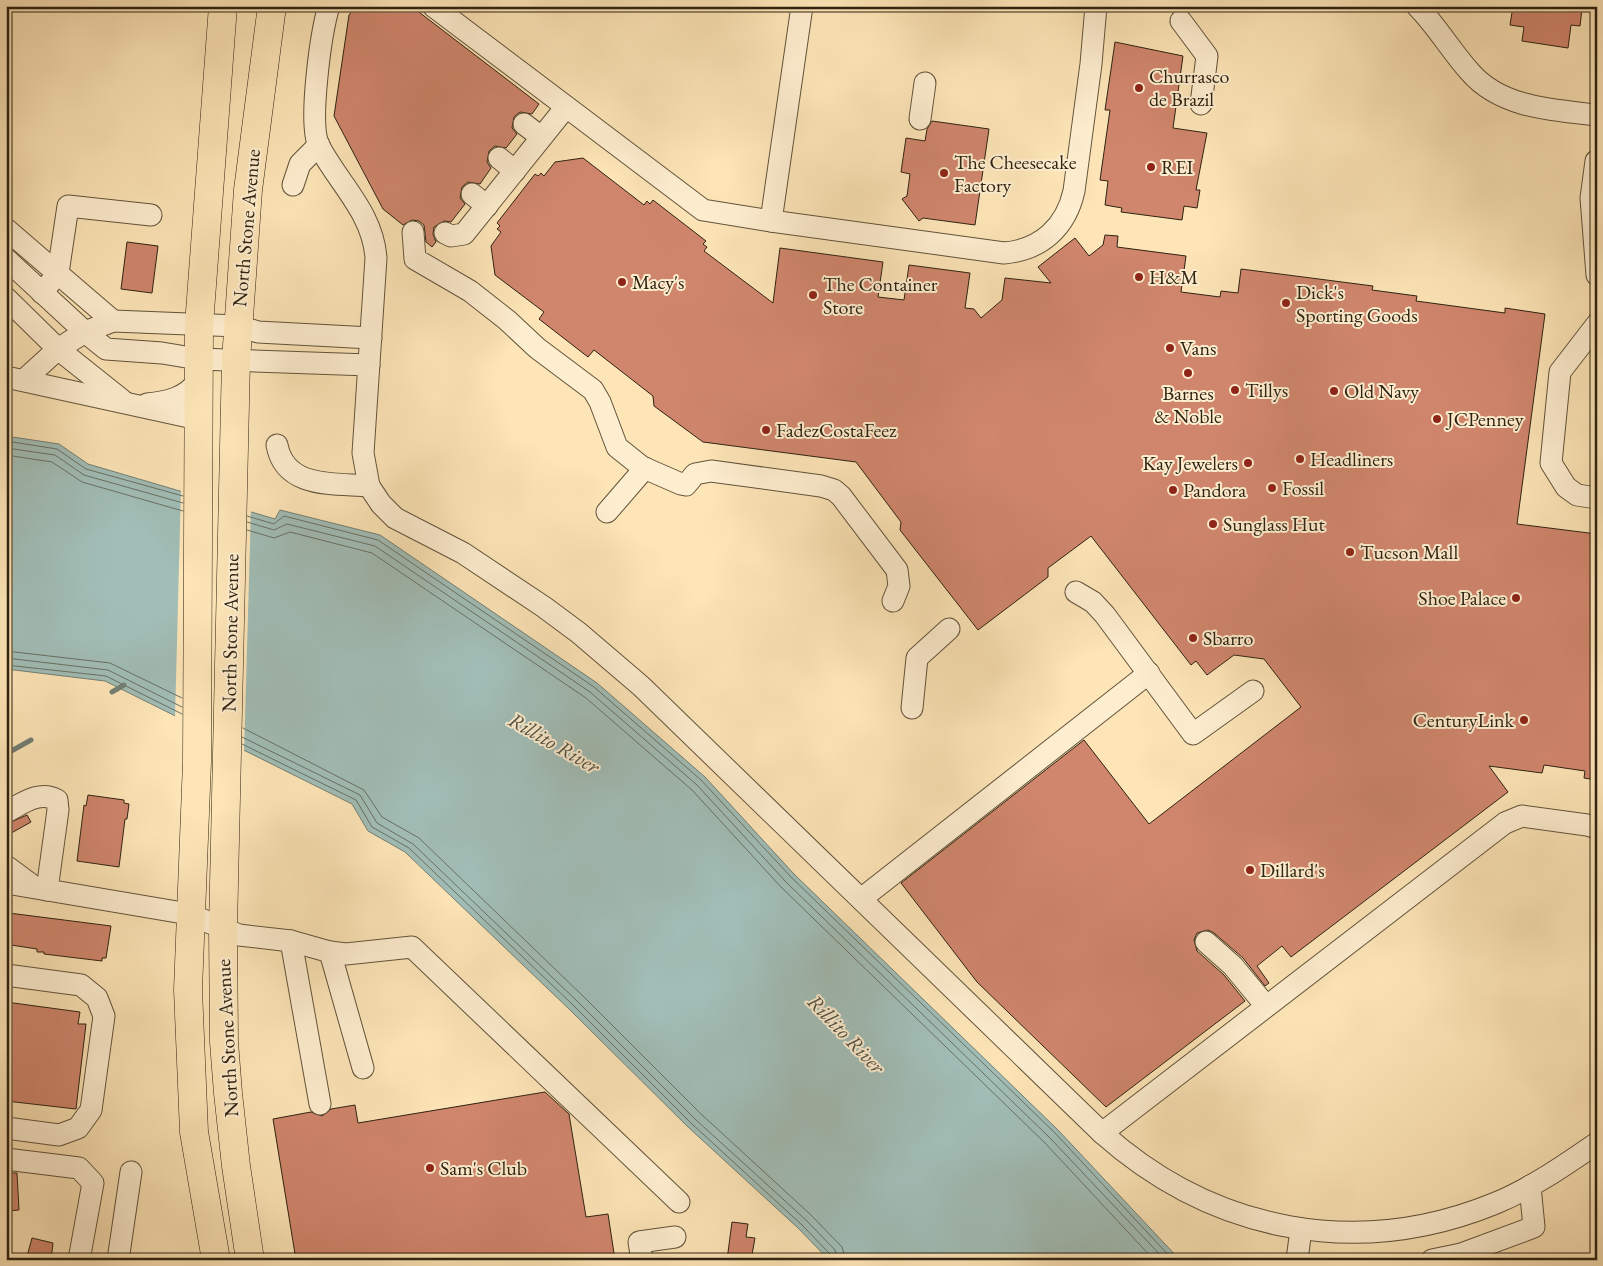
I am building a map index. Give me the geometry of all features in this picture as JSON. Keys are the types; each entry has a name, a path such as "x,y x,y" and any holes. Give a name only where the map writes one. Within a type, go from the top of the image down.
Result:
{"main road":[{"name":"North Stone Avenue","path":"216,1260 194,1132 188,1010 189,914 197,762 199,325 224,6"},
{"name":"North Stone Avenue","path":"250,1260 236,1166 228,1094 224,1033 223,928 236,360 248,190 272,6"}],"street":[{"path":"329,6 313,119 319,146 372,231 376,258 363,453 369,486 381,504 395,518 453,547 484,566 544,607 609,658 680,723 1102,1132 1146,1168 1190,1194 1237,1213 1301,1229 1340,1234 1421,1225 1479,1210 1530,1186 1595,1147"},
{"path":"433,6 703,210 1004,252 1025,250 1050,236 1066,216 1073,196 1091,64 1096,10"},
{"path":"771,221 802,6"},
{"path":"1417,6 1469,72 1492,91 1526,104 1597,116"},
{"path":"1182,21 1207,56 1201,104"},
{"path":"920,119 925,83"},
{"path":"445,233 451,236 464,234 479,200 507,164 541,137 566,108"},
{"path":"524,124 541,137"},
{"path":"293,185 300,164 319,146"},
{"path":"1596,161 1591,198 1597,275"},
{"path":"42,293 58,273 68,206 151,215"},
{"path":"6,229 114,321"},
{"path":"413,232 415,259 470,291 507,320 537,348 593,390 600,402 617,447 645,468 686,485 700,472 711,471 834,490 841,496 897,570 899,586 893,601"},
{"path":"6,259 106,349 162,353 198,370 236,360 369,365"},
{"path":"6,298 58,349 130,404 165,402 191,391 198,370"},
{"path":"15,378 85,332 114,321 238,326 258,332 371,338"},
{"path":"1597,324 1560,372 1551,463 1566,487 1577,495 1597,498"},
{"path":"15,378 198,419"},
{"path":"277,445 281,460 299,477 316,482 369,486"},
{"path":"607,512 645,468"},
{"path":"1076,592 1093,602 1105,615 1193,734 1253,691"},
{"path":"912,708 917,658 948,629"},
{"path":"861,898 1149,673"},
{"path":"6,812 38,796 48,795 57,800 58,810 41,889"},
{"path":"1102,1132 1510,819 1522,816 1595,825"},
{"path":"6,866 41,889"},
{"path":"6,884 189,914 239,935 291,941 330,952 346,954 412,948 679,1202"},
{"path":"291,941 320,1104"},
{"path":"1206,942 1233,966 1266,1006"},
{"path":"330,952 363,1068"},
{"path":"6,975 82,985 97,998 104,1016 92,1110 78,1128 59,1135 6,1128"},
{"path":"6,1159 79,1168 93,1183 79,1260"},
{"path":"118,1260 131,1172"},
{"path":"1432,1260 1461,1254 1534,1227 1530,1186"},
{"path":"1297,1260 1301,1229"},
{"path":"642,1260 639,1242 675,1237"}],"water":[{"name":"Rillito River","path":"6,436 59,444 88,464 275,519 280,510 380,535 597,683 705,777 794,874 1058,1130 1180,1260 829,1260 798,1228 688,1127 570,1010 405,852 368,831 352,804 105,681 6,669"}],"pier":[{"path":"181,488 251,509 244,753 175,718"}],"building":[{"path":"356,6 411,6 539,104 532,114 520,112 514,117 512,128 517,134 506,148 495,146 489,151 487,162 491,168 480,184 468,182 462,187 460,198 465,204 451,222 444,221 434,227 433,234 436,242 432,247 426,242 424,225 419,221 412,220 403,225 383,209 334,116 349,15"},
{"path":"1513,6 1574,6 1573,8 1582,9 1580,26 1571,25 1568,48 1522,41 1524,27 1510,25"},
{"name":"REI","path":"1115,42 1183,56 1173,128 1207,133 1196,190 1200,190 1197,208 1184,206 1182,220 1121,212 1122,208 1105,205 1108,181 1100,180 1110,110 1105,110"},
{"name":"The Cheesecake Factory","path":"932,121 989,129 975,225 923,218 919,221 902,199 907,196 910,174 901,172 906,138 925,141 927,129"},
{"name":"Tucson Mall","path":"583,158 644,205 647,201 650,204 653,200 706,241 703,244 707,247 704,251 773,303 780,248 883,262 878,297 904,300 909,265 970,273 965,308 974,309 981,318 1002,300 1005,278 1051,283 1038,267 1075,238 1089,256 1103,245 1105,235 1118,236 1117,247 1186,256 1181,292 1220,297 1221,291 1238,293 1241,269 1373,286 1372,290 1417,296 1416,301 1505,313 1505,308 1545,314 1517,524 1597,534 1597,780 1584,778 1585,771 1544,765 1542,773 1489,766 1508,792 1291,957 1282,946 1257,966 1269,983 1265,986 1243,958 1214,933 1208,930 1197,933 1194,940 1197,951 1224,975 1245,1001 1106,1107 977,982 901,883 1084,740 1149,824 1301,707 1264,659 1234,655 1207,675 1196,661 1191,665 1091,536 1048,568 1048,577 978,630 900,530 901,522 856,462 703,442 654,406 653,396 594,350 588,357 539,319 544,312 495,275 491,246 501,232 497,229 500,226 497,223 535,174 538,176 541,173 544,176 555,162"},
{"path":"127,242 158,246 152,293 121,289"},
{"path":"88,795 124,800 124,803 129,804 127,819 125,819 119,867 77,861 84,805 86,806"},
{"path":"27,815 31,822 6,836 6,824"},
{"path":"9,913 111,926 106,958 102,958 102,961 44,954 44,952 37,952 37,949 11,945 12,939 6,938"},
{"path":"6,1002 80,1012 78,1024 86,1024 76,1109 6,1101 9,1044 6,1043"},
{"name":"Sam's Club","path":"545,1092 569,1114 586,1217 608,1214 615,1260 296,1260 273,1119 311,1112 322,1116 331,1109 355,1105 358,1123"},
{"path":"6,1173 17,1173 19,1210 6,1211"},
{"path":"732,1222 748,1224 746,1237 755,1238 751,1260 727,1260"},
{"path":"32,1238 53,1243 51,1260 26,1260"}],"waterway":[{"path":"112,692 124,685"},
{"path":"6,754 31,740"}],"place":[{"name":"Churrasco de Brazil","path":"1139,88"},
{"name":"REI","path":"1151,167"},
{"name":"The Cheesecake Factory","path":"944,173"},
{"name":"H&M","path":"1139,277"},
{"name":"Macy's","path":"622,282"},
{"name":"The Container Store","path":"813,295"},
{"name":"Dick's Sporting Goods","path":"1286,303"},
{"name":"Vans","path":"1170,348"},
{"name":"Barnes & Noble","path":"1188,373"},
{"name":"Tillys","path":"1235,390"},
{"name":"Old Navy","path":"1334,391"},
{"name":"JCPenney","path":"1437,419"},
{"name":"FadezCostaFeez","path":"766,430"},
{"name":"Headliners","path":"1300,459"},
{"name":"Kay Jewelers","path":"1248,463"},
{"name":"Fossil","path":"1272,488"},
{"name":"Pandora","path":"1173,490"},
{"name":"Sunglass Hut","path":"1213,524"},
{"name":"Tucson Mall","path":"1350,552"},
{"name":"Shoe Palace","path":"1516,598"},
{"name":"Sbarro","path":"1193,638"},
{"name":"CenturyLink","path":"1524,720"},
{"name":"Dillard's","path":"1250,870"},
{"name":"Sam's Club","path":"430,1168"}]}
